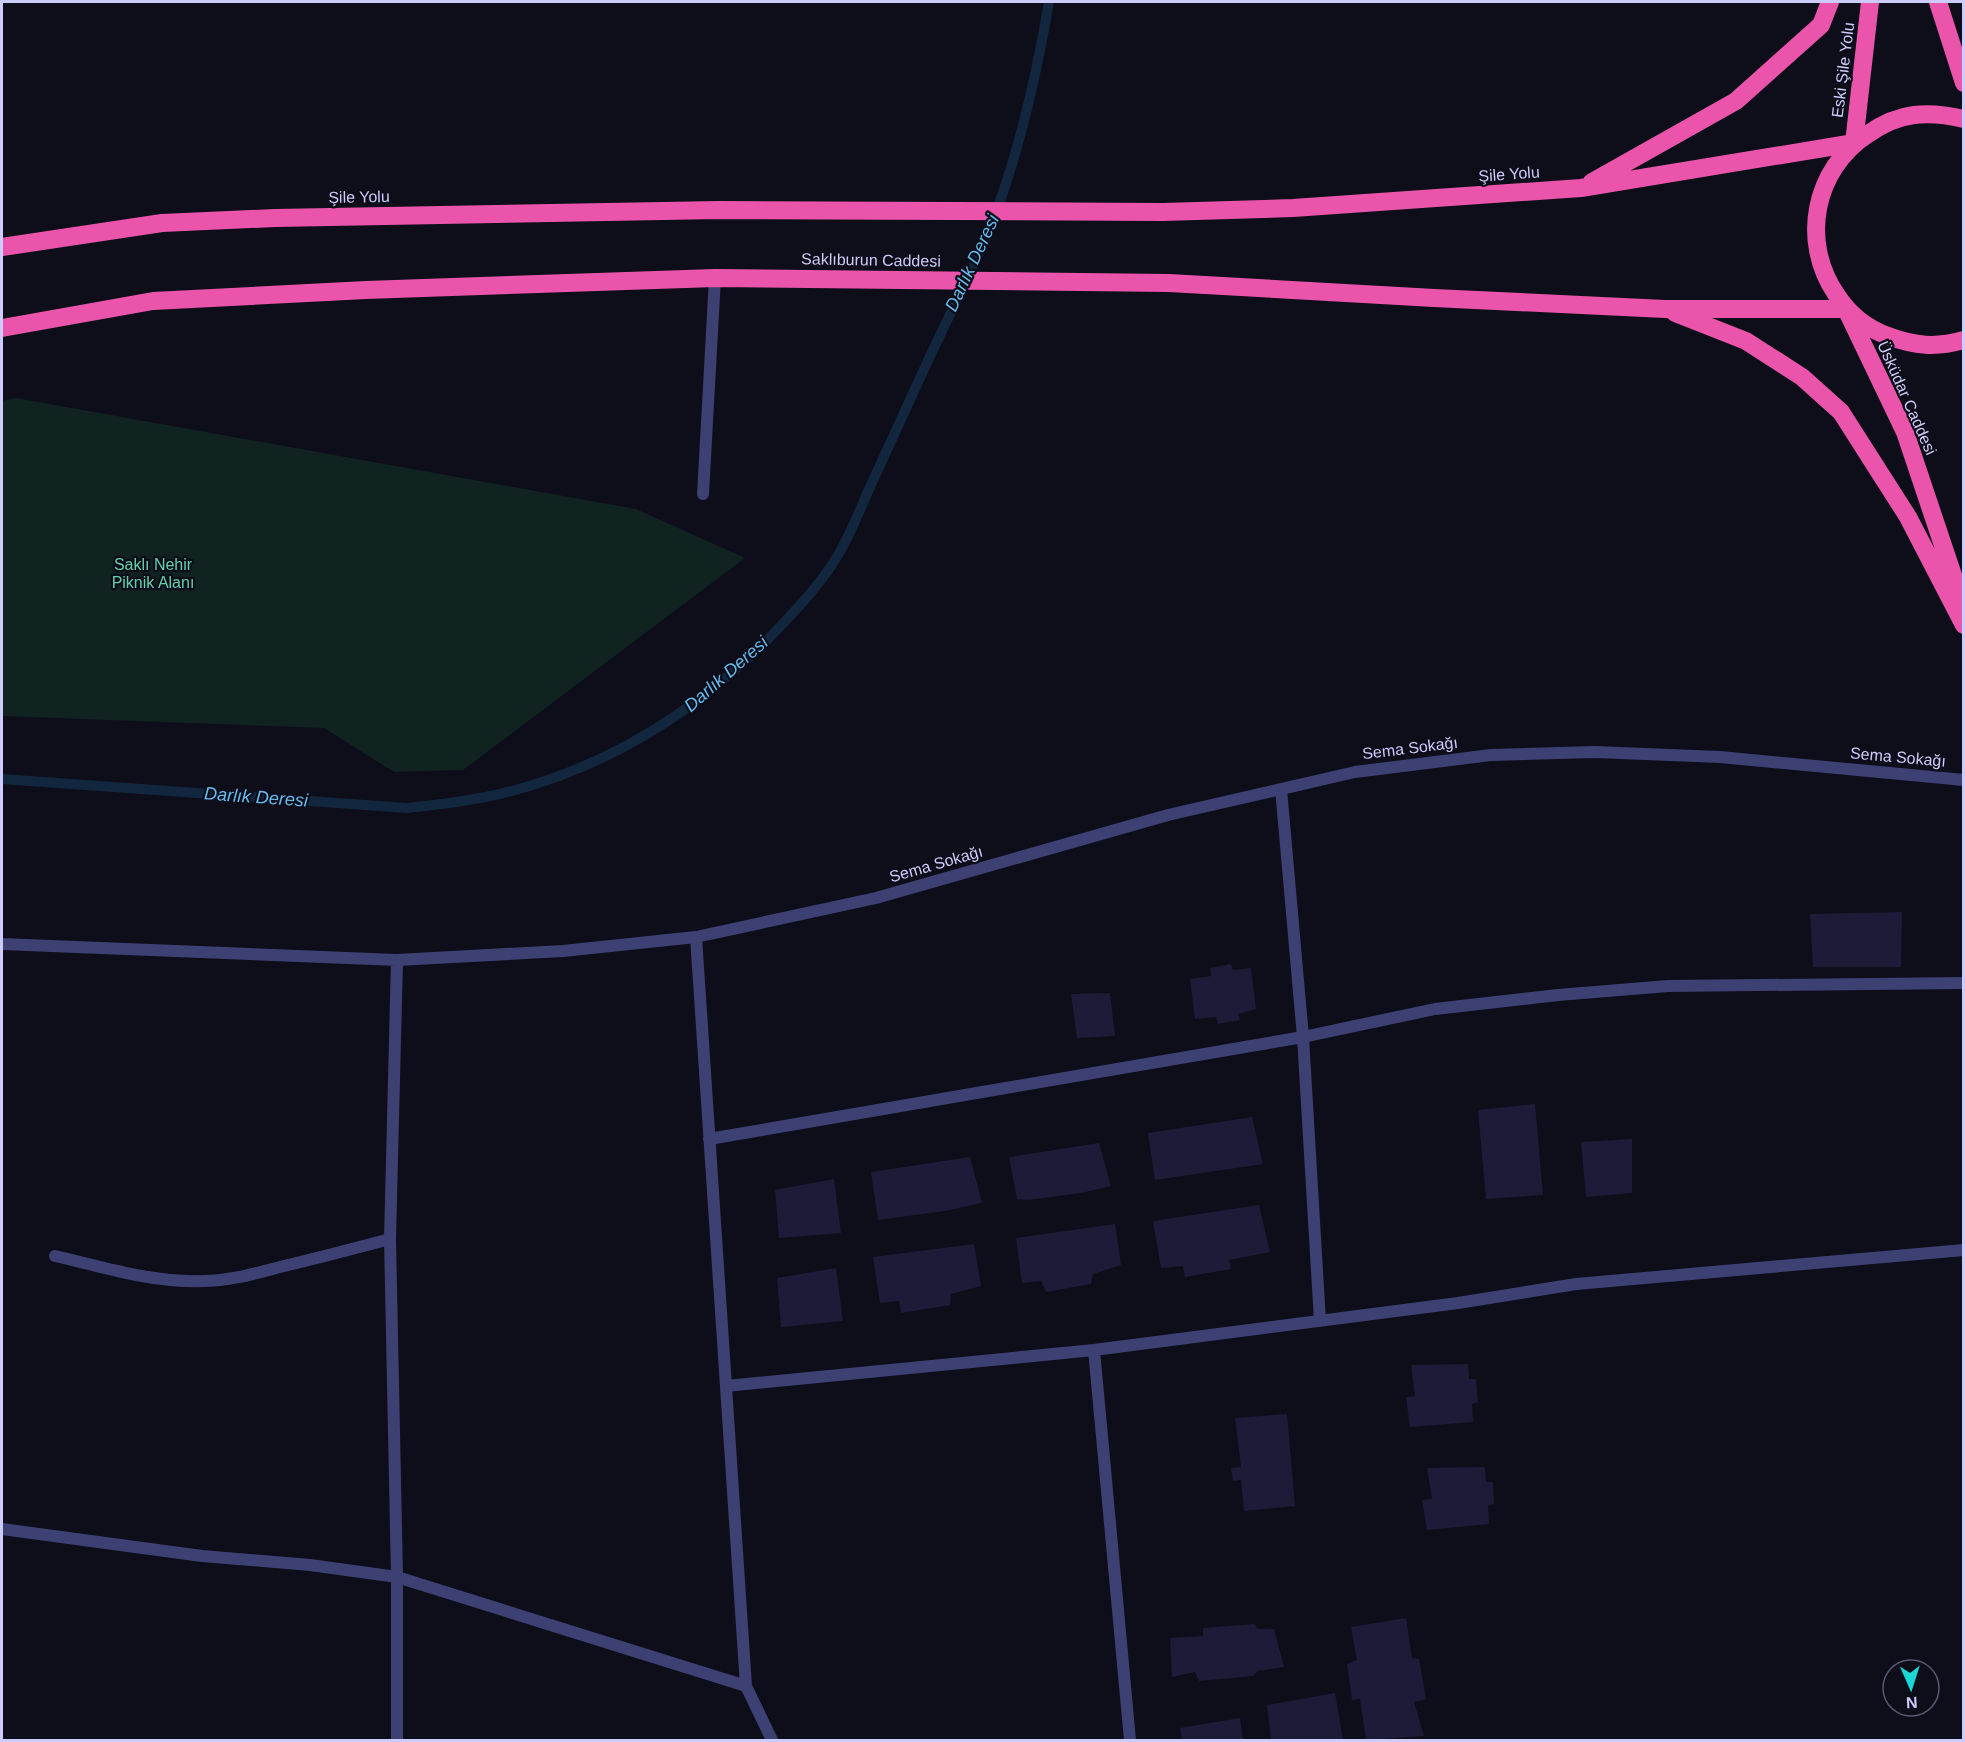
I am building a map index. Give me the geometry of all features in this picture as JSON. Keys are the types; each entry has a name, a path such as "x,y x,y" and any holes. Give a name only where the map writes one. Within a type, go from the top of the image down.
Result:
{"highway":[{"path":"1581,188 1736,101 1821,25 1830,2"},
{"name":"Eski Şile Yolu","path":"1854,142 1870,2"},
{"path":"1938,2 1964,83"},
{"path":"1964,119 1944,114 1912,115 1881,124 1854,142 1831,171 1817,206 1815,243 1825,278 1846,309 1875,332 1910,344 1947,345 1964,340"},
{"name":"Şile Yolu","path":"2,247 162,223 287,218 719,210 1163,212 1293,208 1581,188 1854,142"},
{"path":"2,328 153,301 366,290 715,278"},
{"name":"Saklıburun Caddesi","path":"715,278 1169,283 1665,309"},
{"path":"1665,309 1846,309"},
{"path":"1665,309 1746,341 1802,377 1841,412 1908,518 1964,625"},
{"name":"Üsküdar Caddesi","path":"1846,309 1905,432 1964,606"}],"street":[{"path":"704,494 715,278"},
{"name":"Sema Sokağı","path":"2,944 398,960 563,951 696,937 876,898 1168,815 1355,772 1491,755 1594,752 1720,757 1964,780"},
{"path":"1281,789 1303,1037 1320,1321"},
{"path":"696,937 746,1686 772,1740"},
{"path":"397,1740 397,1577 390,1239 398,960"},
{"path":"709,1139 1303,1037 1435,1009 1558,994 1668,986 1964,983"},
{"path":"55,1256 144,1276 174,1281 203,1281 232,1279 390,1239"},
{"path":"726,1386 1094,1350 1320,1321 1576,1284 1964,1250"},
{"path":"1094,1350 1130,1740"},
{"path":"2,1529 202,1556 310,1565 397,1577 746,1686"}],"green space":[{"name":"Saklı Nehir Piknik Alanı","path":"16,398 636,509 745,558 463,770 394,772 324,728 2,716 2,401"}],"building":[{"path":"1902,912 1901,967 1813,967 1810,914"},
{"path":"1231,964 1233,970 1251,968 1256,1009 1238,1014 1240,1020 1218,1024 1216,1017 1195,1019 1190,979 1211,976 1210,968"},
{"path":"1110,993 1115,1036 1077,1038 1071,994"},
{"path":"1535,1104 1543,1195 1486,1199 1478,1110"},
{"path":"1252,1117 1263,1164 1155,1180 1148,1133"},
{"path":"1632,1139 1632,1193 1586,1197 1581,1142"},
{"path":"1099,1143 1111,1186 1081,1193 1028,1200 1017,1199 1009,1157"},
{"path":"970,1157 982,1203 945,1211 878,1220 871,1172"},
{"path":"834,1179 841,1233 779,1238 775,1190"},
{"path":"1259,1205 1270,1252 1229,1260 1231,1269 1185,1277 1183,1266 1161,1268 1153,1221"},
{"path":"1115,1224 1121,1265 1093,1274 1091,1284 1046,1292 1041,1281 1022,1283 1016,1238"},
{"path":"974,1244 981,1286 951,1294 950,1305 901,1313 899,1301 880,1303 873,1257"},
{"path":"836,1268 843,1321 781,1327 777,1278"},
{"path":"1468,1364 1469,1379 1476,1379 1478,1402 1472,1404 1473,1422 1410,1427 1406,1397 1415,1396 1411,1365"},
{"path":"1287,1414 1295,1506 1244,1511 1241,1480 1233,1481 1231,1468 1241,1467 1235,1418"},
{"path":"1485,1467 1486,1482 1493,1482 1494,1504 1488,1506 1489,1524 1427,1530 1422,1500 1432,1499 1427,1468"},
{"path":"1406,1618 1412,1658 1419,1659 1426,1699 1414,1702 1424,1736 1366,1740 1360,1699 1352,1700 1347,1664 1357,1660 1351,1627"},
{"path":"1255,1624 1257,1629 1274,1629 1284,1667 1258,1671 1253,1676 1199,1681 1195,1672 1172,1677 1170,1638 1203,1636 1203,1628"},
{"path":"1335,1693 1343,1740 1271,1740 1267,1705"},
{"path":"1240,1718 1243,1740 1182,1740 1180,1728"}],"waterway":[{"name":"Darlık Deresi","path":"2,779 407,808 447,803 512,791 585,766 652,731 715,687 744,662 801,604 819,583 846,540 973,267 998,207 1028,106 1049,2"}]}
